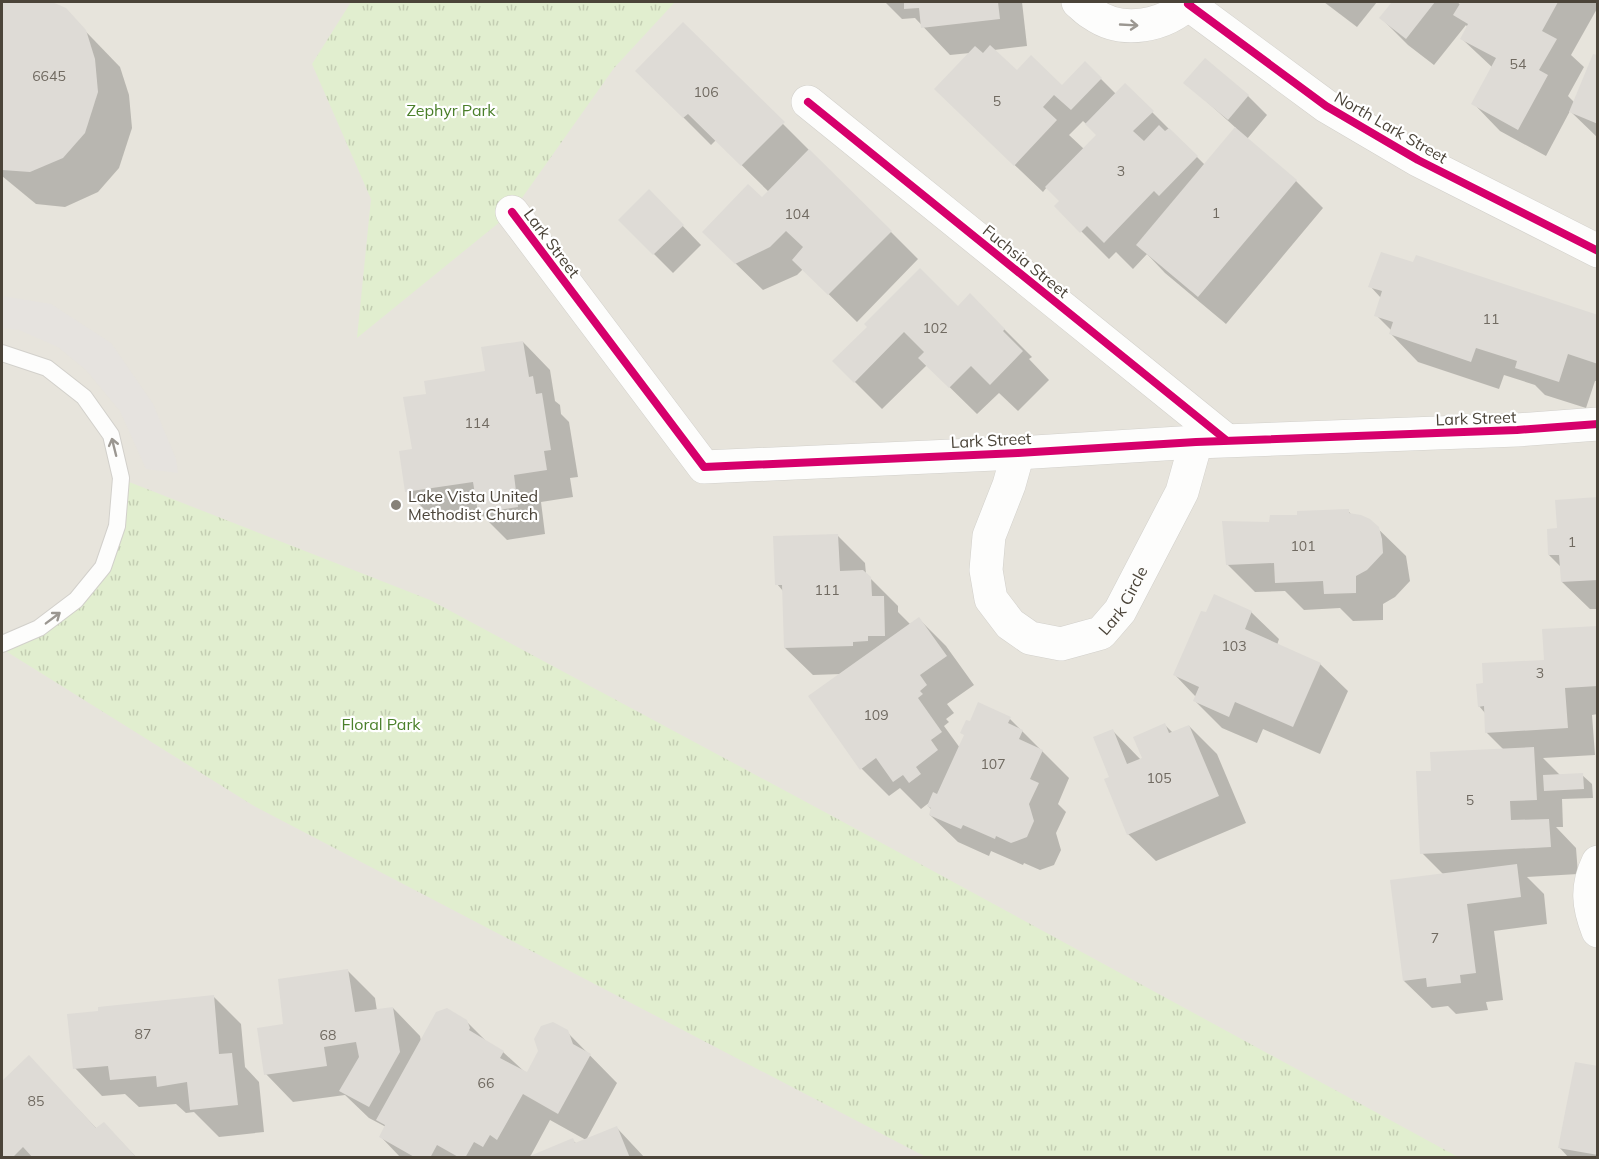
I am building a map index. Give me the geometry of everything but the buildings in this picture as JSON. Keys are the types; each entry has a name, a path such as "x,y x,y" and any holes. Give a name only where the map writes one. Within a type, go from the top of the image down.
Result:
{"street":[{"name":"North Lark Street","path":"1078,2 1094,15 1117,25 1142,26 1167,18 1189,3 1326,106 1419,160 1598,251"},
{"name":"Fuchsia Street","path":"808,102 1211,441"},
{"name":"Lark Street","path":"512,212 704,467 1018,453 1211,441 1517,430 1598,424"},
{"name":"Lark Circle","path":"1018,453 1009,485 989,536 986,570 991,599 1010,624 1030,638 1061,644 1101,633 1120,611 1211,441"},
{"path":"1598,862 1589,885 1589,908 1598,931"}],"lane":[{"path":"2,353 47,368 84,397 111,435 121,478 117,525 103,567 76,600 39,628 2,644"}],"shaded area":[{"path":"2,2 1597,2 1597,1157 2,1157"},
{"path":"2,296 51,304 111,343 153,404 176,459 178,473 146,469 120,411 86,370 58,347 19,330 2,328"}],"green space":[{"name":"Zephyr Park","path":"351,2 675,2 614,68 512,212 357,338 371,199 312,64"},
{"name":"Floral Park","path":"124,480 430,600 1458,1157 926,1157 254,806 4,650 107,570"}],"cycle path":[{"path":"1190,2 1188,4 1326,106 1418,160 1598,251"},
{"path":"808,102 1226,440"},
{"path":"512,212 704,467 1018,453 1196,442 1517,430 1598,424"}],"place":[{"name":"Lake Vista United Methodist Church","path":"396,505"}]}
